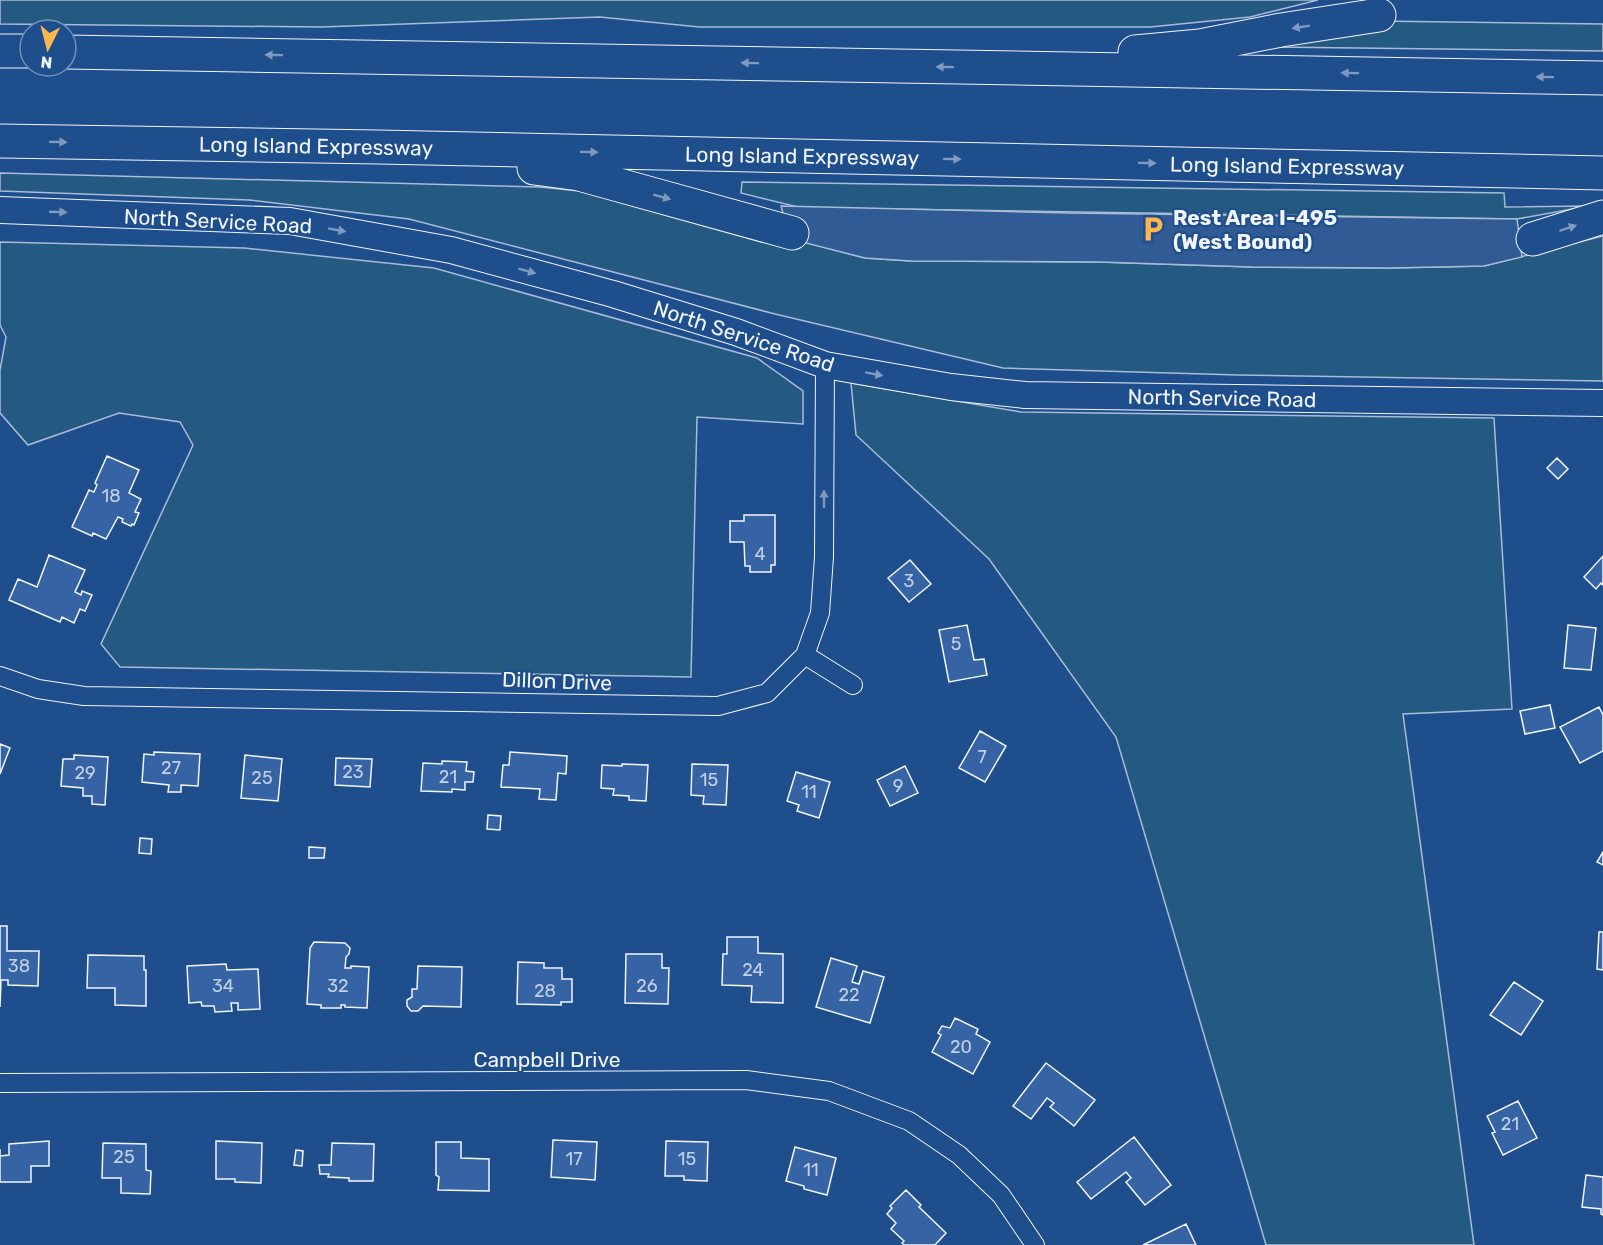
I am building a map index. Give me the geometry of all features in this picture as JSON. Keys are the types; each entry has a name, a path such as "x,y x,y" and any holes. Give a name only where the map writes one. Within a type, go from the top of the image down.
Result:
{"highway":[{"path":"990,67 1200,46 1281,30 1379,15"},
{"path":"0,51 18,51"},
{"path":"78,52 1603,78"},
{"name":"Long Island Expressway","path":"0,141 1603,173"},
{"path":"378,147 579,174 792,233"},
{"path":"1533,239 1603,217"}],"main road":[{"name":"North Service Road","path":"0,210 290,221 451,250 613,294 736,332 825,365 951,387 1025,395 1603,404"}],"street":[{"name":"Dillon Drive","path":"0,676 38,689 84,696 718,706 767,693 805,655 820,613 824,557 825,365"},
{"path":"805,655 853,685"},
{"name":"Campbell Drive","path":"0,1083 746,1080 829,1092 909,1121 959,1155 1001,1195 1035,1245"}],"shaded area":[{"path":"0,0 1318,0 1250,17 1150,27 699,27 600,17 321,27 78,25 78,18 18,18 18,24 0,24"},
{"path":"1377,21 1603,24 1603,51 1272,47"},
{"path":"0,173 540,187 629,196 865,258 911,261 1099,262 1252,267 1484,266 1603,236 1603,381 1238,375 1003,368 775,314 409,219 249,200 0,191"},
{"path":"742,182 1504,193 1505,207 1589,206 1517,219 828,208 798,207 741,193"},
{"name":"Rest Area I-495 (West Bound)","path":"781,206 1069,213 1517,219 1522,257 1484,266 1390,268 911,261 865,258 790,239"},
{"path":"0,242 244,248 434,268 757,358 803,391 803,424 697,417 691,677 120,667 101,644 193,445 180,422 119,413 28,445 0,413 0,370 6,337 0,325"},
{"path":"851,383 1021,412 1494,418 1512,709 1403,714 1474,1245 1266,1245 1116,737 989,559 856,435"}],"building":[{"path":"107,456 139,470 129,493 141,499 135,512 139,513 134,525 122,522 123,519 118,517 106,539 93,533 92,536 72,527 89,490 94,492 97,485 95,483"},
{"path":"1557,458 1568,469 1558,479 1547,468"},
{"path":"744,515 775,515 775,565 771,565 771,572 750,572 750,566 745,566 744,542 730,542 730,521 744,521"},
{"path":"49,555 85,570 75,592 81,595 82,591 92,595 85,611 80,609 74,623 62,617 60,622 9,600 18,579 37,587"},
{"path":"1603,556 1603,585 1601,583 1596,589 1584,577"},
{"path":"910,560 931,584 909,602 888,578"},
{"path":"967,625 974,660 984,659 987,675 949,682 939,630"},
{"path":"1568,625 1596,628 1591,670 1564,668"},
{"path":"1550,705 1555,728 1525,734 1520,711"},
{"path":"1599,707 1603,715 1603,751 1580,763 1560,727"},
{"path":"980,731 1006,746 985,782 959,768"},
{"path":"0,744 10,748 0,774"},
{"path":"154,752 200,754 198,786 181,785 181,792 168,792 169,785 142,782 144,754 154,755"},
{"path":"510,752 567,756 566,774 558,773 556,800 539,799 540,789 501,787 503,765 509,765"},
{"path":"74,755 108,757 105,805 92,804 92,796 83,796 83,788 61,786 63,759 74,759"},
{"path":"245,755 282,759 278,801 241,798"},
{"path":"336,758 372,759 370,787 335,785"},
{"path":"442,761 467,762 466,771 474,772 473,782 465,782 465,790 421,791 423,763 442,764"},
{"path":"622,764 648,765 646,801 629,800 629,796 613,795 614,789 601,788 602,765 622,766"},
{"path":"692,764 728,765 726,805 703,804 704,796 691,795"},
{"path":"905,766 918,793 890,806 877,780"},
{"path":"796,772 830,782 819,818 797,811 799,805 787,801"},
{"path":"488,815 501,816 500,830 487,829"},
{"path":"140,838 152,839 151,854 139,853"},
{"path":"309,847 325,848 324,858 309,858"},
{"path":"1603,852 1603,865 1597,862"},
{"path":"0,926 7,926 7,951 39,951 38,986 8,985 8,980 1,980 0,1007"},
{"path":"1599,932 1603,932 1603,970 1597,969"},
{"path":"727,937 758,937 758,953 783,954 783,1003 751,1002 752,986 722,985 723,954 727,954"},
{"path":"314,942 345,943 350,948 345,968 369,967 367,1008 341,1005 341,1008 321,1008 321,1005 307,1004 310,948"},
{"path":"626,954 662,954 662,968 669,968 668,1004 625,1003"},
{"path":"88,955 144,956 146,1006 115,1005 115,988 87,988"},
{"path":"831,958 857,966 852,982 859,984 863,971 884,977 870,1023 816,1007"},
{"path":"518,962 544,963 544,968 562,968 562,979 572,979 572,1002 561,1002 561,1005 517,1004"},
{"path":"226,964 227,970 258,969 260,1009 238,1010 238,1003 231,1003 232,1011 215,1012 214,1006 202,1006 201,1002 189,1003 187,966"},
{"path":"418,966 462,967 461,1007 423,1006 418,1011 411,1011 407,1006 407,1000 412,997 412,989 417,989"},
{"path":"1514,982 1543,1001 1521,1035 1490,1015"},
{"path":"955,1018 978,1029 976,1034 990,1042 973,1074 932,1052 941,1035 938,1033 942,1026 950,1028"},
{"path":"1046,1063 1095,1100 1074,1126 1050,1107 1054,1103 1047,1098 1031,1119 1013,1106"},
{"path":"1518,1101 1537,1138 1503,1155 1492,1133 1495,1132 1487,1116"},
{"path":"1134,1137 1171,1185 1145,1205 1126,1182 1131,1178 1126,1172 1091,1199 1077,1182"},
{"path":"553,1140 597,1142 595,1180 551,1177"},
{"path":"49,1141 49,1166 31,1166 31,1182 0,1182 0,1156 9,1155 9,1144"},
{"path":"216,1141 262,1143 261,1183 216,1179"},
{"path":"666,1141 708,1142 707,1181 684,1180 684,1176 665,1176"},
{"path":"436,1142 461,1142 461,1158 489,1159 489,1191 438,1190"},
{"path":"103,1143 146,1144 146,1170 151,1171 150,1194 121,1193 121,1178 102,1178"},
{"path":"332,1143 374,1144 373,1181 349,1181 349,1178 328,1177 329,1174 320,1174 319,1165 331,1165"},
{"path":"795,1147 836,1158 827,1195 786,1181"},
{"path":"296,1150 303,1151 302,1166 294,1165"},
{"path":"1586,1175 1603,1177 1603,1215 1601,1209 1582,1207"},
{"path":"906,1190 921,1205 919,1207 946,1233 935,1245 904,1245 902,1243 904,1241 891,1229 896,1223 887,1214 892,1208 890,1206"},
{"path":"1186,1224 1196,1245 1143,1245"}],"place":[{"name":"Rest Area I-495 (West Bound)","path":"1153,229"}]}
